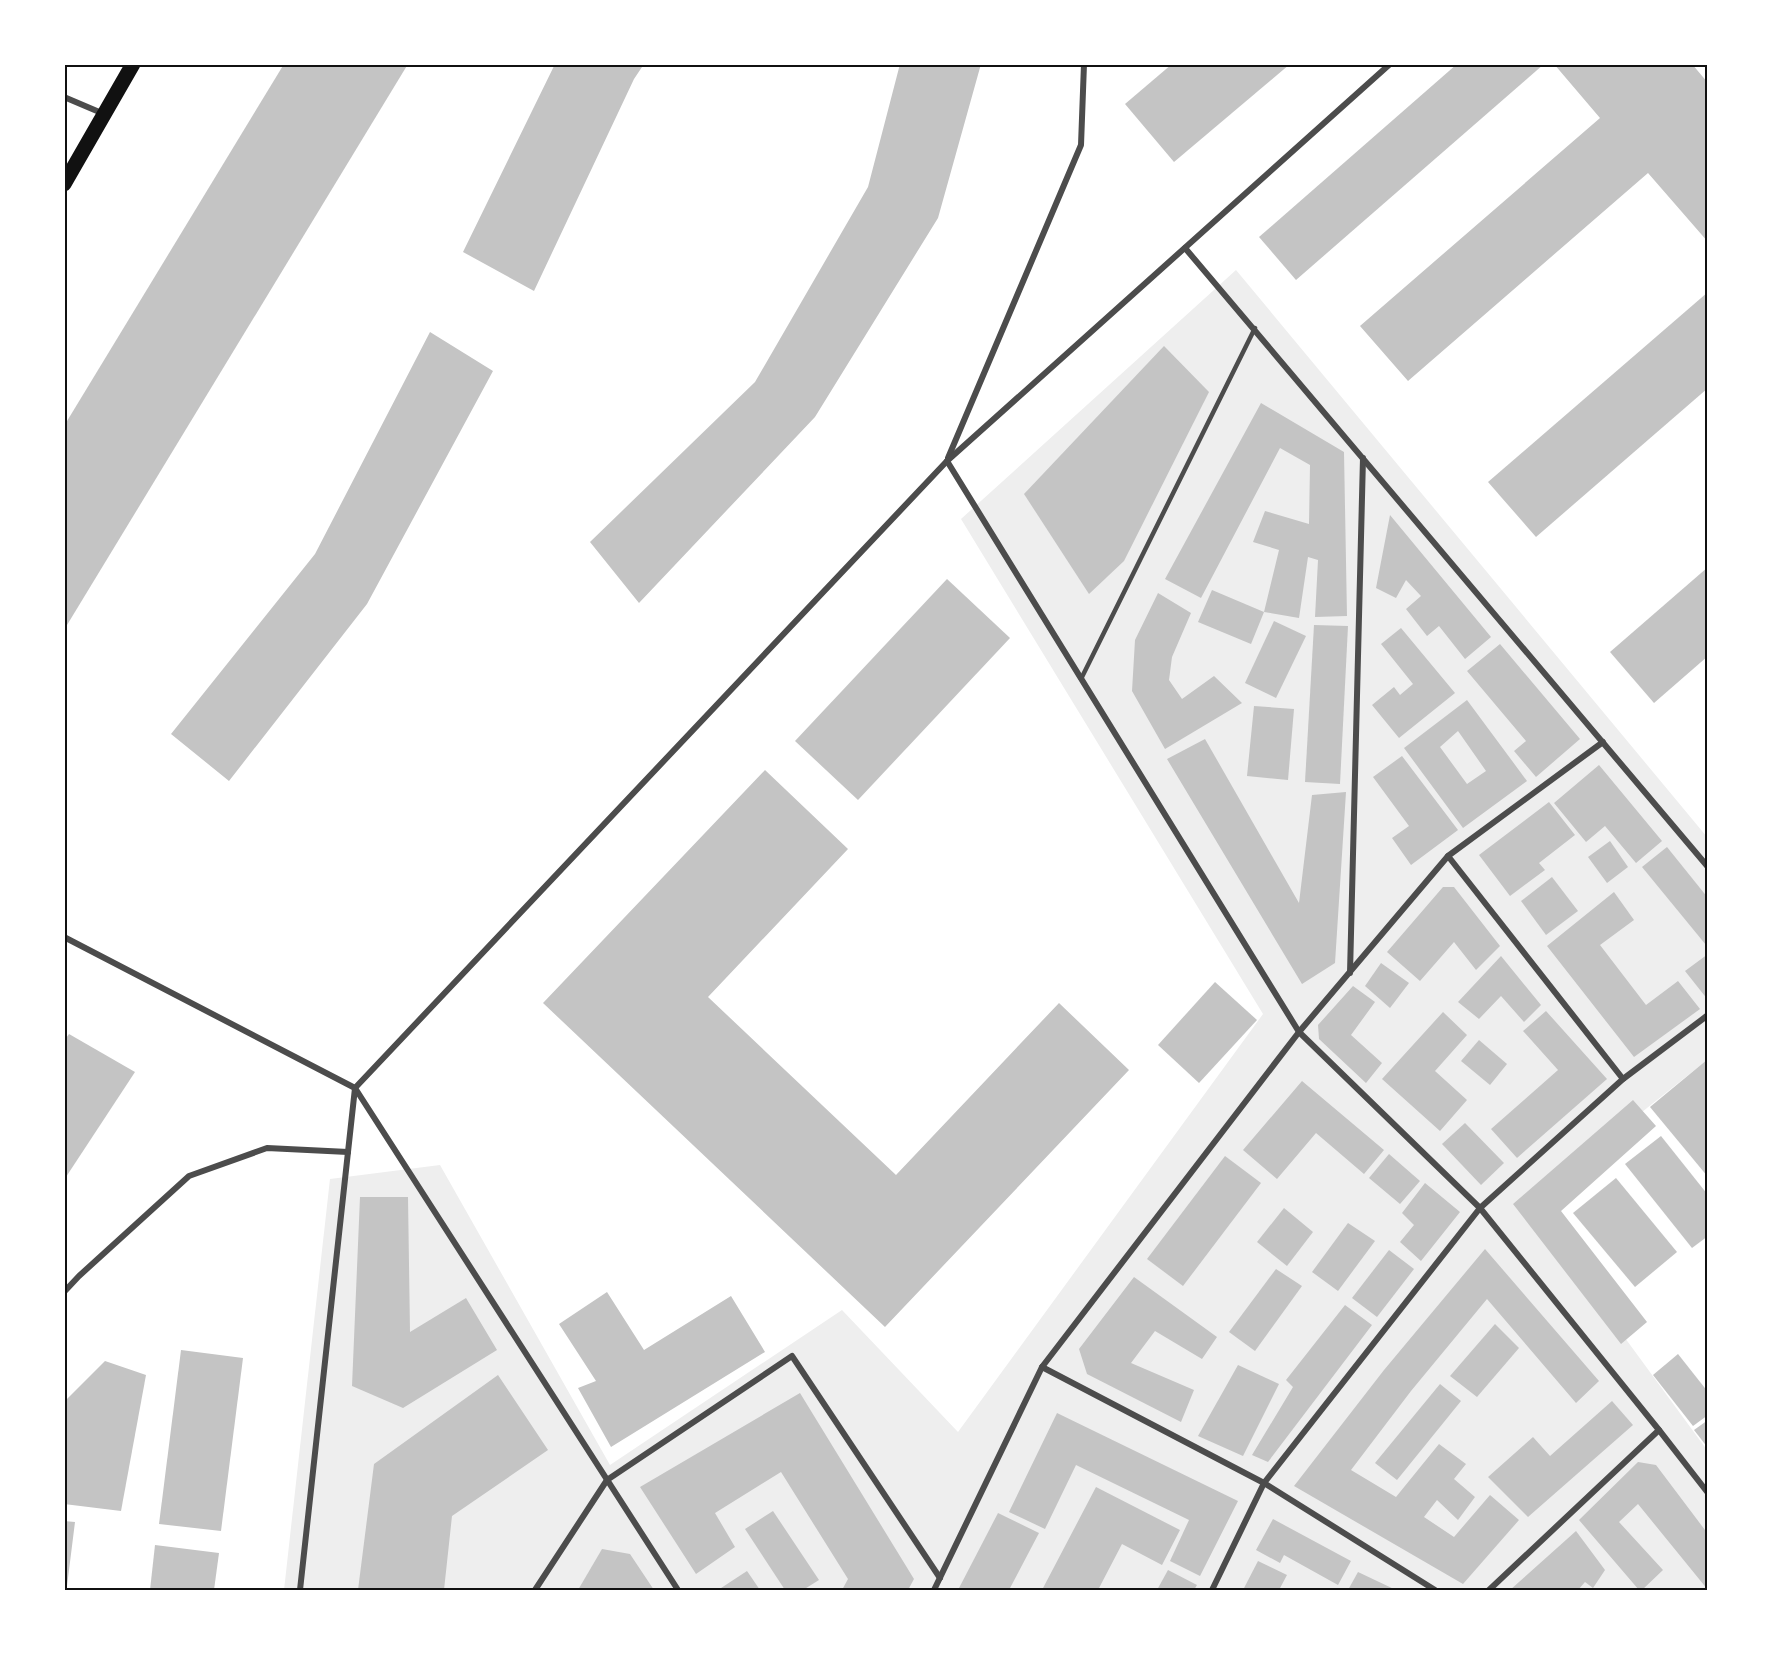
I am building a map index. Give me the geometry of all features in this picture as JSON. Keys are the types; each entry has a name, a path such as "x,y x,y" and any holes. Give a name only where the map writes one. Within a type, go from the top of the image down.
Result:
{"main road":[{"path":"64,184 133,64"}],"street":[{"path":"947,461 1081,145 1084,64"},
{"path":"300,1590 355,1088 947,461 1390,64"},
{"path":"64,97 105,114"},
{"path":"1185,248 1255,328 1707,867"},
{"path":"1350,973 1363,457"},
{"path":"947,461 1299,1032 1480,1208 1707,1493"},
{"path":"934,1590 1042,1367 1299,1032 1448,856 1603,742"},
{"path":"1448,856 1623,1080"},
{"path":"64,937 355,1088 678,1590"},
{"path":"1212,1590 1264,1483 1480,1208 1623,1080 1707,1015"},
{"path":"64,1292 189,1176 267,1148 348,1152"},
{"path":"535,1590 607,1480 792,1356 940,1578"},
{"path":"1042,1367 1264,1483 1434,1590"},
{"path":"1488,1590 1659,1430"}],"lane":[{"path":"1081,679 1255,328"}],"shaded area":[{"path":"1236,270 1707,837 1707,1060 1527,1204 1707,1450 1707,1590 284,1590 330,1179 440,1165 610,1465 842,1310 958,1432 1263,1014 961,519"}],"building":[{"path":"284,64 408,64 64,630 64,426"},
{"path":"555,64 644,64 634,79 534,291 463,252"},
{"path":"900,64 981,64 938,218 815,417 639,603 590,542 755,382 868,187"},
{"path":"1172,64 1290,64 1174,162 1125,104"},
{"path":"1457,64 1544,64 1296,280 1259,237"},
{"path":"1554,64 1692,64 1708,83 1708,242 1648,173 1408,381 1360,326 1600,118"},
{"path":"1708,292 1708,388 1536,537 1488,482"},
{"path":"430,332 493,371 367,604 229,781 171,734 315,554"},
{"path":"1164,346 1209,392 1124,561 1089,594 1024,494"},
{"path":"1261,403 1344,452 1347,616 1315,617 1318,560 1308,557 1299,618 1264,612 1279,550 1253,542 1265,511 1309,524 1310,465 1280,448 1201,598 1165,579"},
{"path":"1390,515 1491,637 1465,659 1439,626 1427,636 1406,609 1421,596 1406,580 1396,598 1376,588"},
{"path":"1708,567 1708,656 1654,703 1610,652"},
{"path":"947,579 1010,638 858,800 795,741"},
{"path":"1212,590 1264,612 1251,644 1198,622"},
{"path":"1158,593 1191,613 1172,657 1169,680 1182,699 1214,676 1242,703 1165,749 1132,691 1135,640"},
{"path":"1274,621 1306,636 1276,698 1245,683"},
{"path":"1314,625 1348,626 1340,784 1305,782"},
{"path":"1401,628 1455,693 1399,738 1372,705 1394,687 1400,695 1413,684 1381,644"},
{"path":"1500,644 1580,739 1536,777 1514,751 1526,741 1467,671"},
{"path":"1467,700 1527,781 1463,828 1404,748","holes":["1458,731 1486,771 1467,784 1440,747"]},
{"path":"1254,706 1294,709 1288,780 1247,776"},
{"path":"1205,739 1299,903 1312,795 1346,792 1335,963 1302,984 1167,759"},
{"path":"1402,756 1458,830 1411,865 1392,838 1409,826 1373,777"},
{"path":"1599,765 1662,841 1636,863 1605,826 1586,842 1554,803"},
{"path":"765,770 848,849 708,997 896,1175 1059,1003 1129,1070 885,1327 543,1003"},
{"path":"1549,802 1575,835 1539,863 1545,870 1510,896 1479,855"},
{"path":"1610,841 1628,867 1607,883 1588,857"},
{"path":"1667,847 1708,898 1708,944 1706,945 1642,867"},
{"path":"1552,877 1578,911 1546,935 1521,901"},
{"path":"1443,887 1454,887 1500,946 1476,970 1454,942 1420,981 1387,952"},
{"path":"1614,892 1634,920 1600,945 1646,1005 1678,981 1700,1009 1634,1057 1547,946"},
{"path":"1708,954 1708,1000 1685,971"},
{"path":"1501,956 1541,1005 1524,1022 1501,996 1479,1019 1458,1002"},
{"path":"1381,963 1409,983 1390,1008 1365,986"},
{"path":"1215,982 1257,1020 1199,1083 1158,1045"},
{"path":"1353,986 1375,1002 1351,1035 1382,1063 1366,1083 1319,1039 1318,1025"},
{"path":"1546,1011 1607,1079 1517,1158 1491,1129 1558,1070 1523,1031"},
{"path":"1443,1012 1467,1035 1435,1071 1467,1100 1440,1131 1382,1079"},
{"path":"69,1034 135,1072 64,1180 64,1041"},
{"path":"1479,1040 1507,1064 1490,1085 1461,1061"},
{"path":"1708,1059 1708,1177 1650,1107"},
{"path":"1302,1081 1384,1150 1364,1174 1316,1133 1277,1179 1243,1150"},
{"path":"1633,1100 1656,1126 1561,1211 1647,1322 1621,1344 1513,1204"},
{"path":"1465,1123 1504,1163 1481,1185 1442,1144"},
{"path":"1661,1136 1708,1195 1708,1236 1692,1248 1625,1164"},
{"path":"1389,1154 1420,1181 1400,1204 1369,1178"},
{"path":"1225,1156 1261,1183 1183,1286 1147,1259"},
{"path":"1616,1178 1677,1252 1635,1287 1573,1213"},
{"path":"1425,1183 1460,1212 1421,1261 1400,1242 1414,1225 1402,1213"},
{"path":"360,1197 408,1197 410,1332 466,1298 497,1350 403,1408 352,1386"},
{"path":"1284,1208 1313,1232 1287,1266 1257,1242"},
{"path":"1348,1223 1375,1241 1338,1291 1312,1272"},
{"path":"1485,1249 1599,1381 1576,1403 1487,1299 1411,1391 1351,1470 1396,1497 1439,1444 1466,1464 1454,1479 1475,1497 1458,1520 1437,1500 1424,1517 1454,1537 1490,1495 1519,1520 1463,1584 1294,1486 1384,1370"},
{"path":"1389,1250 1414,1269 1377,1317 1352,1298"},
{"path":"1276,1269 1302,1286 1255,1351 1229,1332"},
{"path":"1134,1277 1217,1337 1202,1359 1155,1331 1131,1363 1194,1390 1181,1422 1087,1374 1079,1349"},
{"path":"607,1292 644,1350 731,1296 765,1352 611,1447 578,1388 596,1381 559,1324"},
{"path":"1345,1305 1372,1325 1268,1462 1252,1455 1293,1387 1286,1380"},
{"path":"1495,1324 1519,1348 1477,1397 1450,1376"},
{"path":"181,1350 243,1358 221,1531 159,1524"},
{"path":"1678,1354 1708,1392 1708,1415 1693,1426 1653,1375"},
{"path":"105,1361 146,1375 121,1511 64,1504 64,1402"},
{"path":"1238,1365 1279,1384 1243,1456 1198,1436"},
{"path":"498,1375 548,1450 452,1516 444,1590 358,1590 374,1464"},
{"path":"1440,1384 1461,1401 1397,1480 1375,1463"},
{"path":"800,1393 914,1579 908,1590 842,1590 848,1579 781,1472 715,1513 735,1547 696,1574 640,1487"},
{"path":"1612,1401 1633,1425 1528,1517 1488,1477 1533,1437 1550,1456"},
{"path":"1057,1413 1238,1501 1200,1576 1170,1561 1189,1520 1076,1465 1045,1529 1009,1512"},
{"path":"1708,1420 1708,1448 1694,1430"},
{"path":"1638,1462 1656,1465 1708,1534 1708,1590 1638,1504 1619,1522 1663,1570 1642,1590 1639,1590 1579,1520"},
{"path":"1096,1487 1180,1530 1162,1565 1122,1544 1098,1590 1042,1590"},
{"path":"773,1511 819,1580 803,1590 785,1590 745,1529"},
{"path":"998,1513 1039,1533 1009,1590 958,1590"},
{"path":"1273,1519 1351,1561 1338,1585 1284,1555 1280,1563 1256,1550"},
{"path":"64,1521 75,1522 67,1586 64,1586"},
{"path":"1576,1531 1605,1570 1593,1588 1585,1582 1578,1590 1510,1590"},
{"path":"155,1545 219,1553 214,1590 150,1590"},
{"path":"602,1549 630,1554 654,1590 578,1590"},
{"path":"1258,1561 1287,1575 1279,1590 1243,1590"},
{"path":"1168,1570 1197,1585 1194,1590 1157,1590"},
{"path":"747,1571 760,1590 718,1590"},
{"path":"1358,1572 1396,1590 1348,1590"}]}
